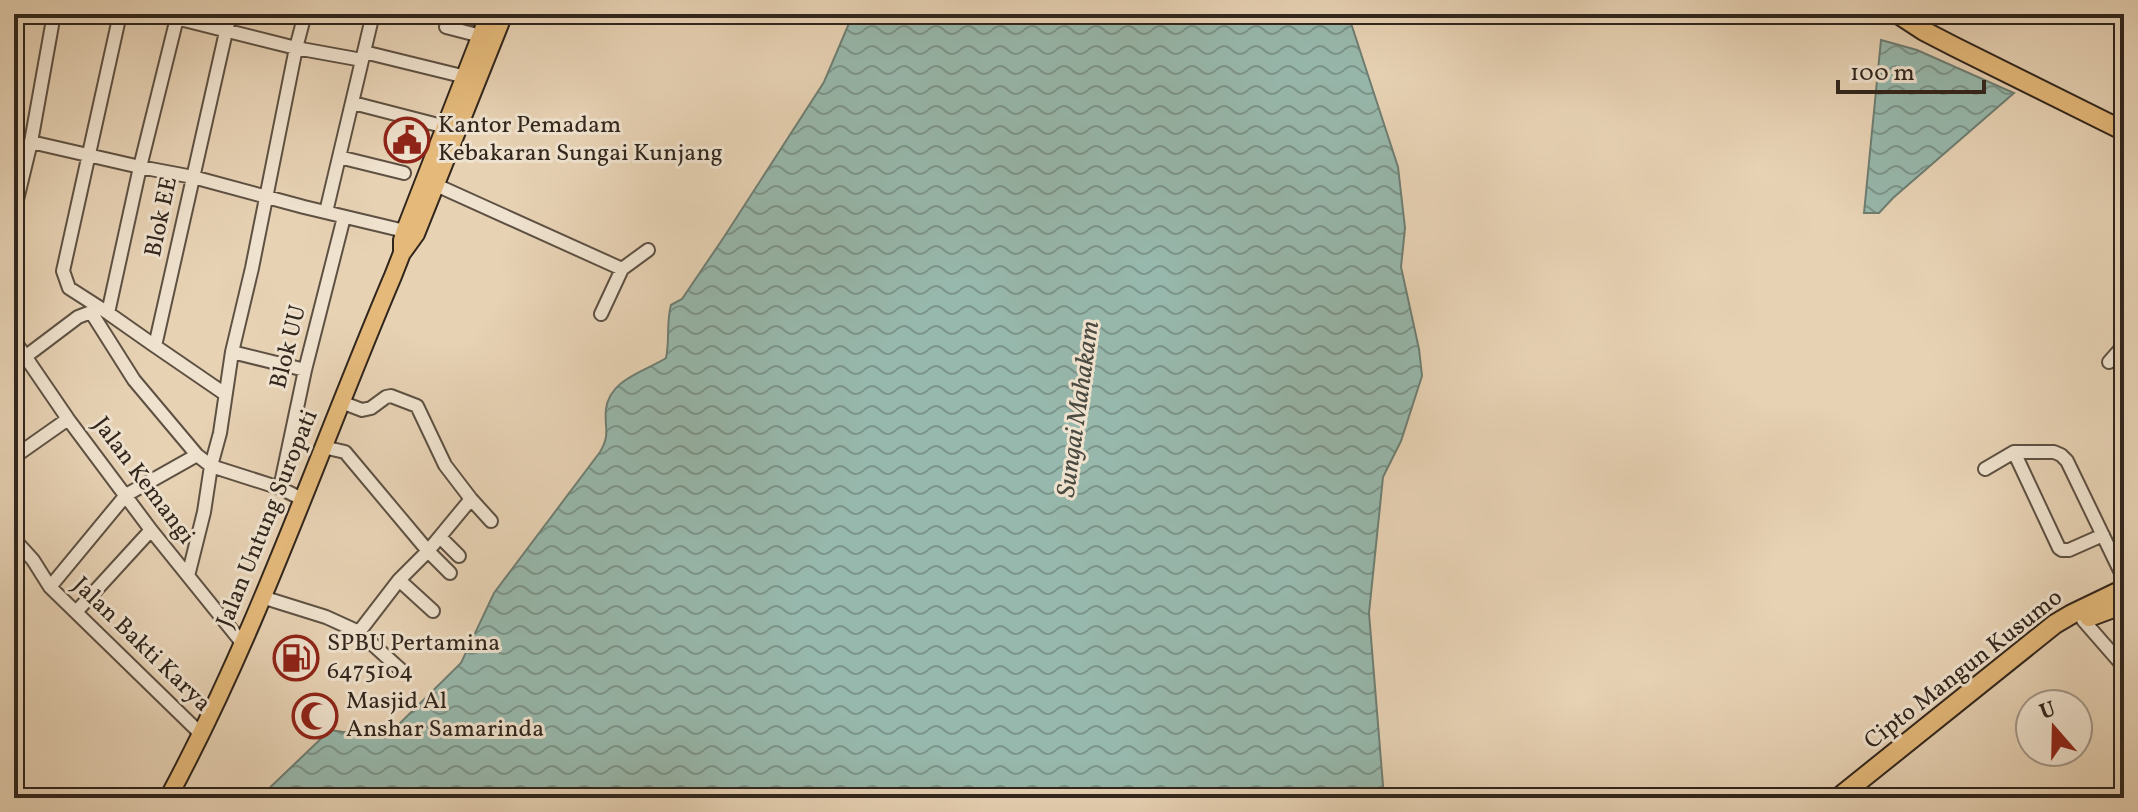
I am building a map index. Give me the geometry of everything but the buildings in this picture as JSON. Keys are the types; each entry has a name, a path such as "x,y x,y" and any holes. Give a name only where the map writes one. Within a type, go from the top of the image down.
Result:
{"highway":[{"path":"1898,14 1945,42 2124,131"},
{"path":"1919,14 2124,121"},
{"name":"Cipto Mangun Kusumo","path":"1850,796 2055,624 2124,589"},
{"name":"Cipto Mangun Kusumo","path":"1850,796 2045,646 2083,620 2124,604"}],"main road":[{"name":"Jalan Untung Suropati","path":"411,232 446,127 489,14"},
{"name":"Jalan Untung Suropati","path":"168,798 202,735 243,644 402,253 402,240 411,232 436,185 504,14"}],"street":[{"path":"14,212 17,188 31,142 54,14"},
{"path":"120,14 63,271 69,288 225,394"},
{"path":"160,14 296,48 363,56 466,77"},
{"name":"Blok EE","path":"155,346 230,14"},
{"path":"188,576 204,512 232,352 305,14"},
{"path":"326,212 373,14"},
{"path":"446,20 474,19 477,14"},
{"path":"108,313 177,16"},
{"path":"446,20 481,36"},
{"path":"353,103 446,127"},
{"path":"31,142 193,177 411,232"},
{"path":"339,157 404,173"},
{"path":"436,185 622,269"},
{"name":"Blok UU","path":"280,488 305,370 344,217"},
{"path":"601,314 622,269 648,250"},
{"path":"25,357 78,317 91,312 108,313"},
{"path":"91,312 134,380 197,455 211,466 280,488 302,499"},
{"name":"Jalan Kemangi","path":"14,340 68,419 151,530 243,644"},
{"path":"2109,362 2124,345"},
{"path":"232,352 305,370"},
{"path":"341,402 362,410 391,396 417,406 445,465 491,521"},
{"path":"14,457 68,419"},
{"path":"323,447 345,452 450,573"},
{"path":"2014,452 2059,548 2069,550 2103,535"},
{"path":"1985,469 2014,452 2054,452 2061,455 2067,461 2124,579"},
{"path":"50,587 126,495 197,455"},
{"path":"359,632 399,580 428,551 471,499"},
{"path":"76,612 151,530"},
{"path":"440,537 459,556"},
{"name":"Jalan Bakti Karya","path":"14,539 33,560 50,587 202,735"},
{"path":"399,580 433,611"},
{"path":"262,597 326,617 359,632 401,670"},
{"path":"2083,620 2124,667"}],"water":[{"name":"Sungai Mahakam","path":"853,14 1348,14 1398,167 1405,228 1401,267 1422,376 1401,441 1383,477 1369,613 1384,798 259,798 330,730 385,738 461,663 494,593 600,452 606,435 606,409 614,390 666,358 671,305 682,299 824,82"},
{"path":"1881,40 1917,50 2014,93 1879,213 1864,213"}],"place":[{"name":"Kantor Pemadam Kebakaran Sungai Kunjang","path":"407,140"},
{"name":"SPBU Pertamina 6475104","path":"296,658"},
{"name":"Masjid Al Anshar Samarinda","path":"315,716"}]}
